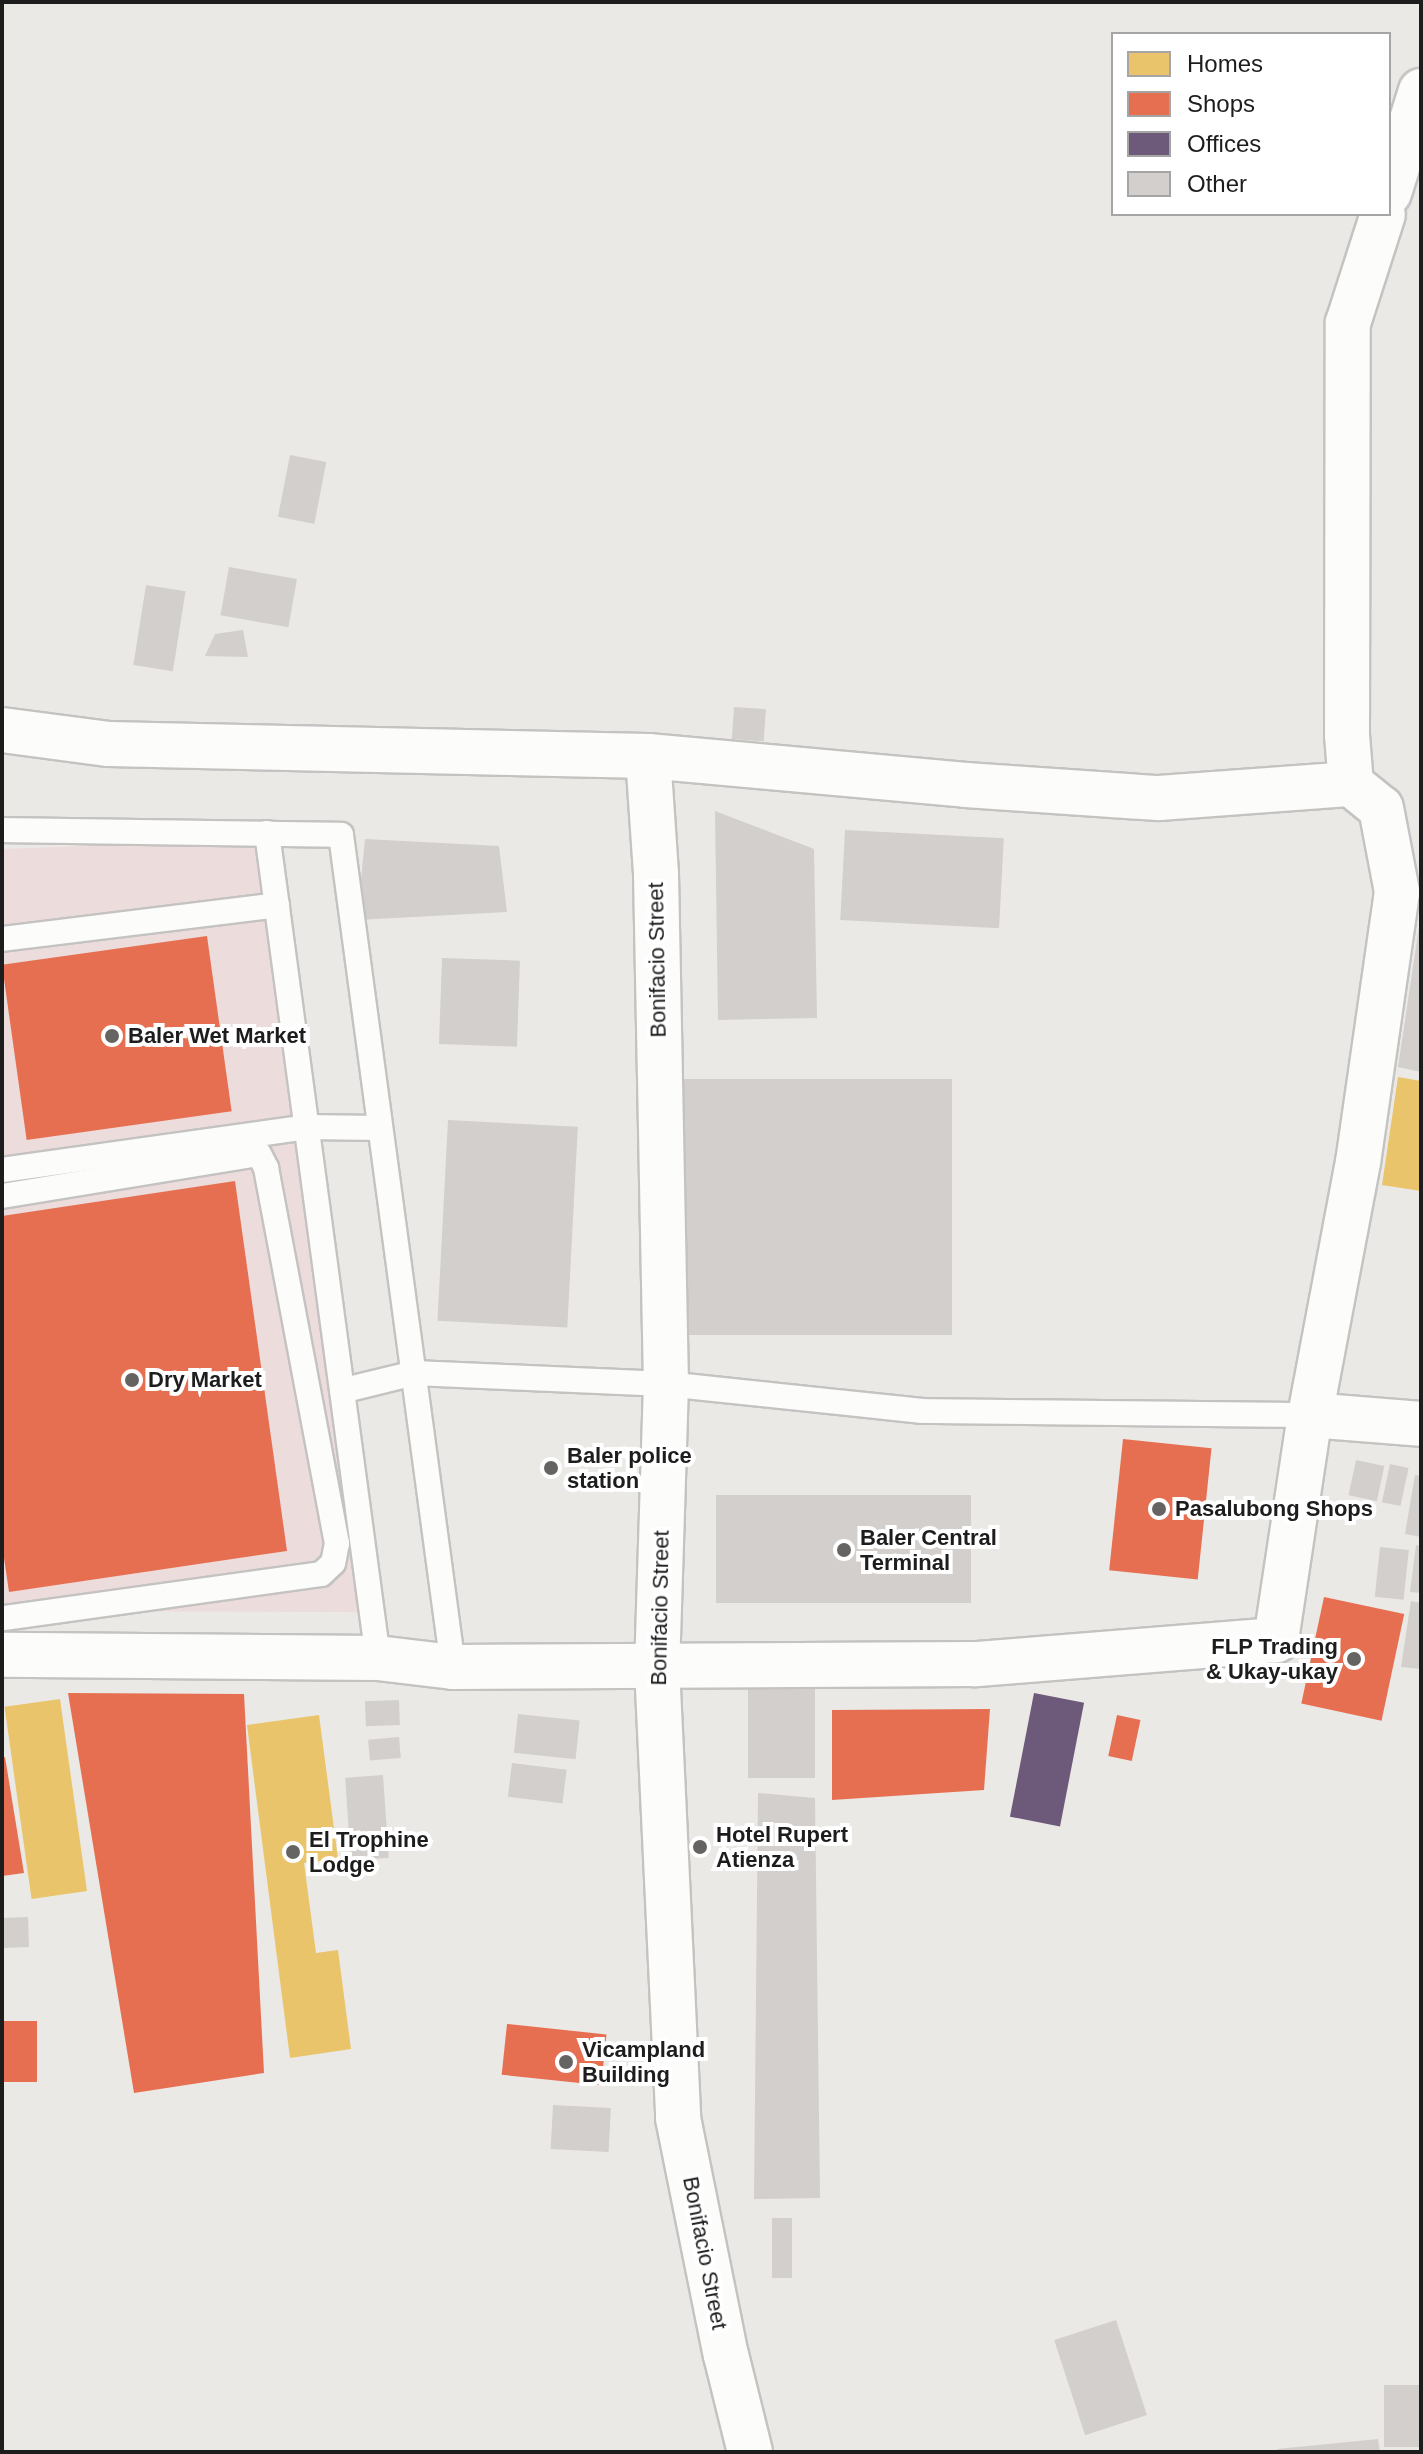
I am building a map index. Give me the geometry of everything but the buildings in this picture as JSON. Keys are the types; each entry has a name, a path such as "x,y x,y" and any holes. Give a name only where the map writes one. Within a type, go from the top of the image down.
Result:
{"street":[{"path":"1391,187 1421,91"},
{"path":"1351,784 1347,735 1348,323 1382,216"},
{"path":"2,730 109,744 648,756 1159,798 1351,784 1381,808 1397,892 1358,1162 1310,1415 1276,1640 975,1664 657,1667 453,1667 378,1658 3,1642"},
{"name":"Bonifacio Street","path":"648,756 656,874 666,1384 657,1667 678,2118 726,2355 750,2452"},
{"path":"1310,1415 1421,1424"}],"lane":[{"path":"2,830 341,835 453,1667"},
{"path":"267,833 345,1390 378,1658"},
{"path":"2,939 277,905"},
{"path":"2,1170 307,1127 380,1128"},
{"path":"2,1196 259,1154 266,1168 337,1543 333,1563 321,1574 3,1642"},
{"path":"345,1390 414,1373 666,1384 923,1411 1310,1415"}],"shaded area":[{"path":"256,840 376,1612 2,1611 2,849"}],"place":[{"name":"Baler Wet Market","path":"112,1036"},
{"name":"Dry Market","path":"132,1380"},
{"name":"Baler police station","path":"551,1468"},
{"name":"Pasalubong Shops","path":"1159,1509"},
{"name":"Baler Central Terminal","path":"844,1550"},
{"name":"FLP Trading & Ukay-ukay","path":"1354,1659"},
{"name":"Hotel Rupert Atienza","path":"700,1847"},
{"name":"El Trophine Lodge","path":"293,1852"},
{"name":"Vicampland Building","path":"566,2062"}]}
